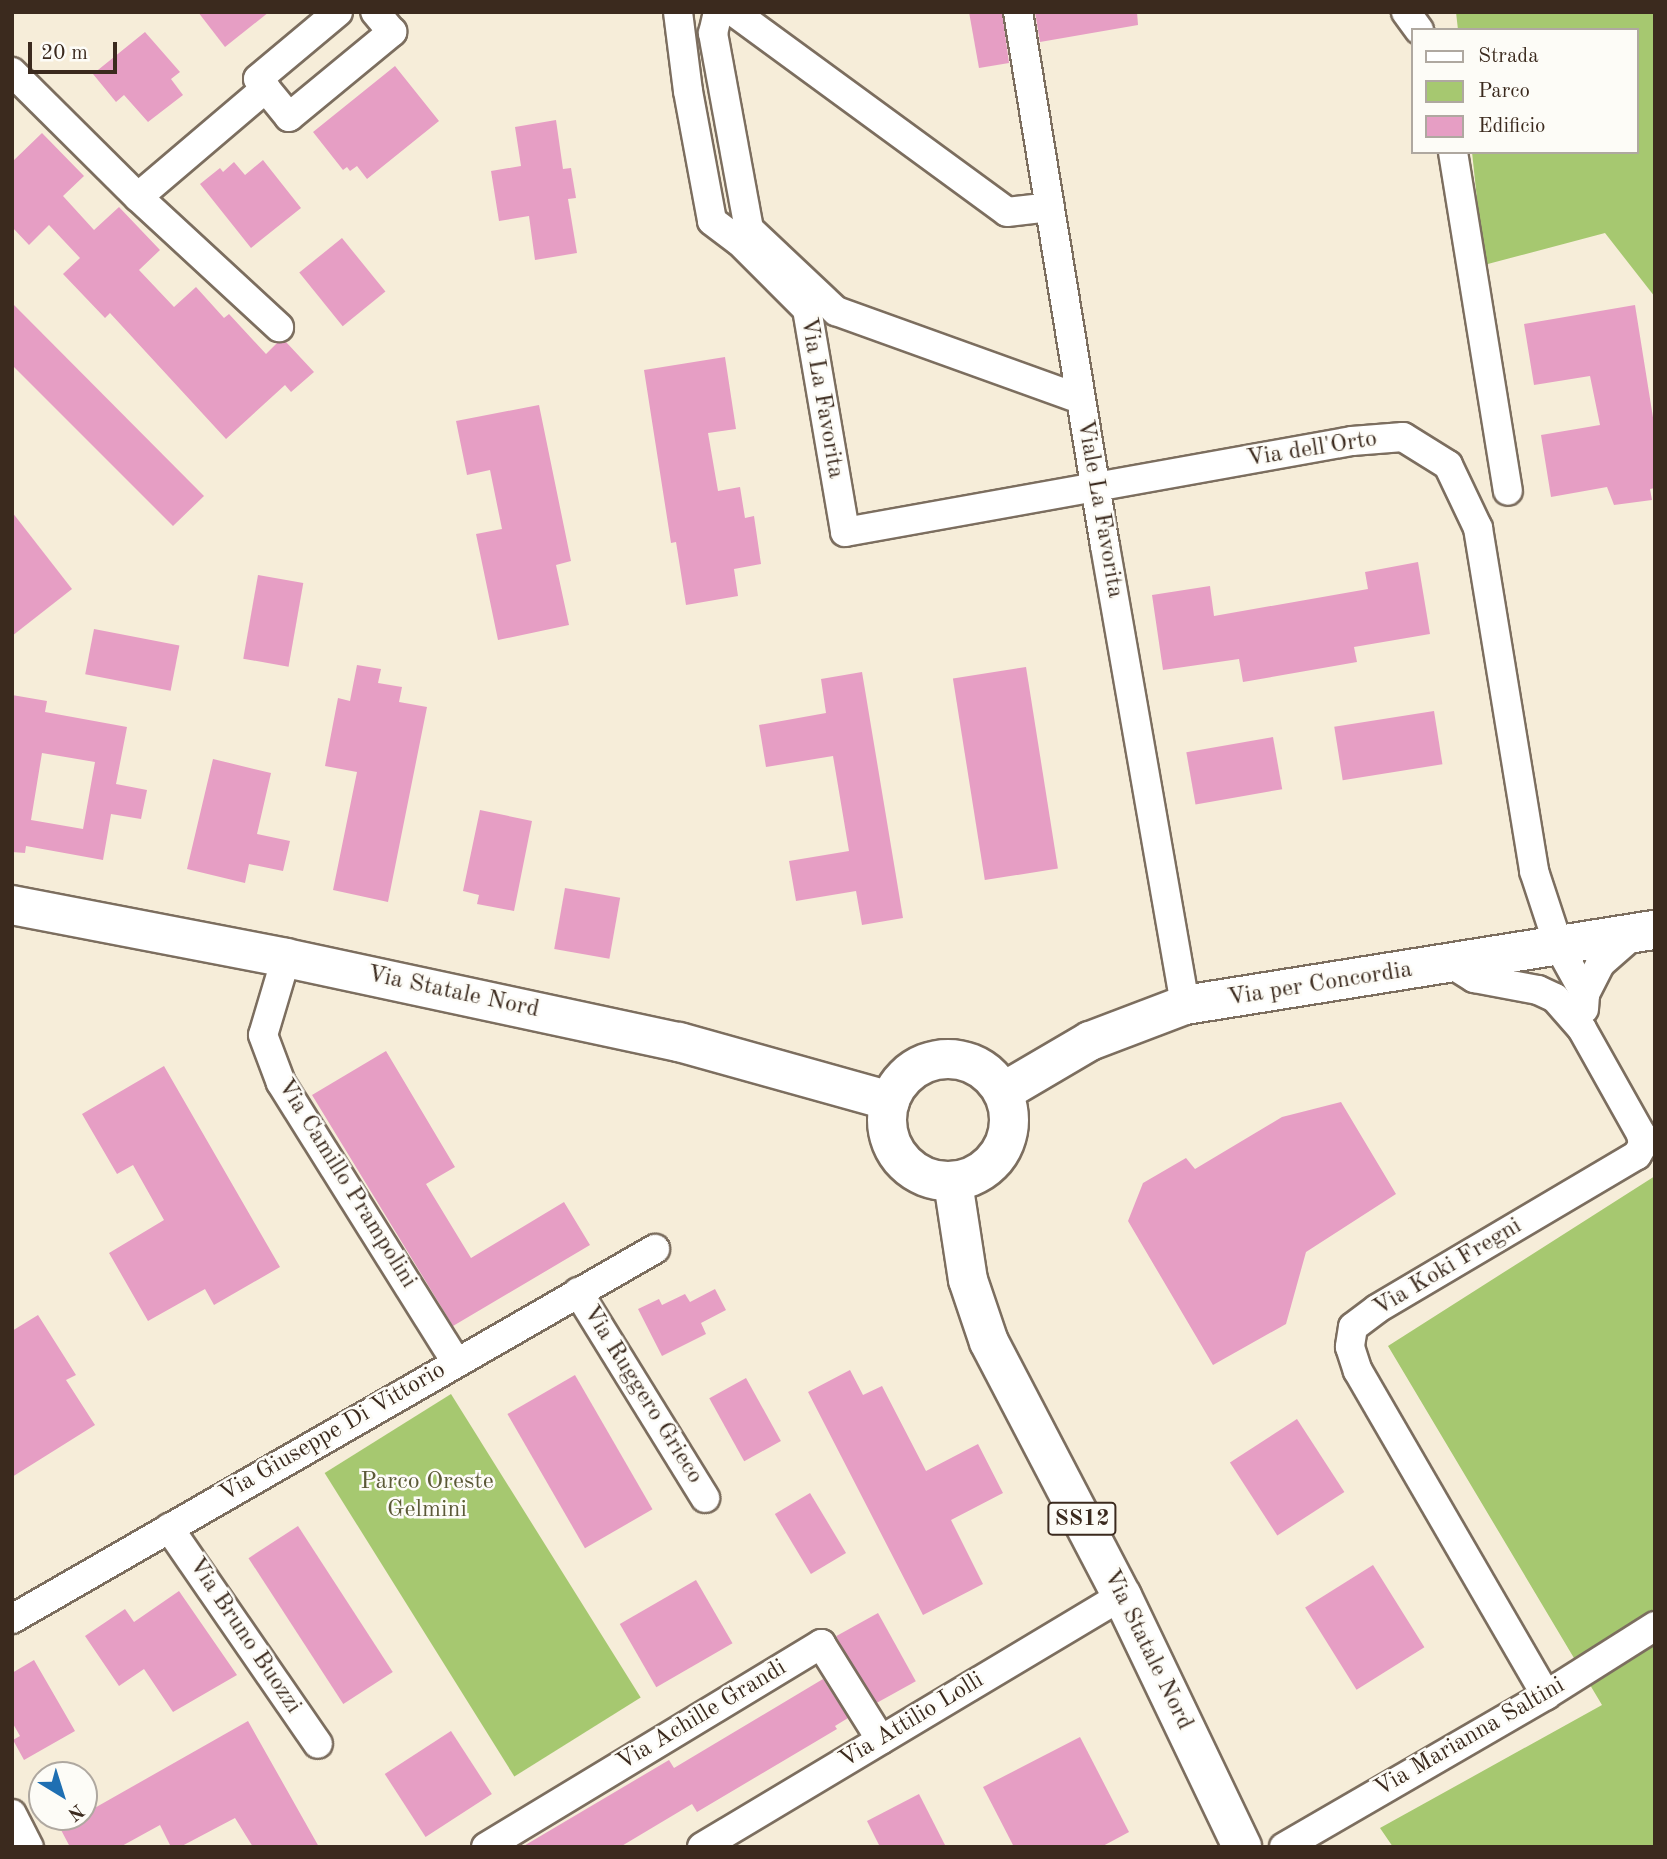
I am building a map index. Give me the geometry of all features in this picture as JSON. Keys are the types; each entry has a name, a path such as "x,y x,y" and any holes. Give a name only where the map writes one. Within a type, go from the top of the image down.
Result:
{"main road":[{"name":"Via Statale Nord","path":"12,905 286,958 679,1042 890,1101"},
{"name":"Via per Concordia","path":"1003,1092 1090,1041 1185,1005 1644,933"},
{"path":"954,1059 974,1064 991,1075 1003,1092 1009,1111 1009,1131 1002,1150 989,1166 972,1176 953,1182 920,1175 900,1158 889,1135 887,1118 890,1101 900,1083 915,1068 933,1060 954,1059"},
{"name":"Via Statale Nord","path":"953,1182 968,1280 989,1342 1122,1596 1242,1847"}],"street":[{"path":"338,12 258,79 289,117 392,32 375,12"},
{"name":"Via La Favorita","path":"678,12 688,91 712,221 739,241 807,309 845,533"},
{"path":"719,12 713,33 749,229 836,311 1080,399"},
{"path":"734,12 1007,212 1051,207"},
{"name":"Viale La Favorita","path":"1018,12 1080,399 1185,1005"},
{"path":"1406,12 1418,28"},
{"path":"12,72 138,197 279,327"},
{"path":"138,197 266,88"},
{"path":"1453,154 1508,491"},
{"name":"Via dell'Orto","path":"845,533 1352,441 1403,437 1448,465 1478,528 1534,871 1559,947"},
{"path":"1582,1029 1585,994 1600,964 1644,933"},
{"path":"1559,947 1585,994"},
{"path":"1453,965 1474,978 1538,990 1555,998 1559,947"},
{"name":"Via Camillo Prampolini","path":"286,958 263,1035 281,1083 456,1362"},
{"name":"Via Koki Fregni","path":"1546,1695 1358,1371 1350,1347 1353,1327 1377,1309 1637,1155 1643,1145 1641,1134 1582,1029 1555,998"},
{"name":"Via Giuseppe Di Vittorio","path":"12,1619 654,1249"},
{"name":"Via Ruggero Grieco","path":"578,1292 705,1498"},
{"name":"Via Bruno Buozzi","path":"169,1528 318,1744"},
{"name":"Via Attilio Lolli","path":"713,1844 1122,1596"},
{"name":"Via Marianna Saltini","path":"1284,1847 1546,1695 1655,1626"},
{"name":"Via Achille Grandi","path":"486,1847 821,1644 881,1740"},
{"path":"12,1814 29,1847"}],"green space":[{"path":"1456,12 1655,12 1655,297 1605,233 1484,265 1472,154 1639,154 1639,28 1458,28"},
{"path":"1655,1176 1655,1847 1393,1847 1380,1828 1602,1705 1388,1346"},
{"name":"Parco Oreste Gelmini","path":"451,1394 641,1698 514,1777 325,1473"}],"building":[{"path":"198,12 269,12 225,47"},
{"path":"969,12 1002,12 1009,63 979,68"},
{"path":"1035,12 1137,12 1138,25 1040,42"},
{"path":"145,32 180,72 171,79 183,95 148,122 124,95 116,102 93,74"},
{"path":"395,66 439,121 367,179 357,166 350,171 347,167 343,170 313,132"},
{"path":"556,120 563,169 571,168 576,198 568,199 577,253 535,260 529,216 499,221 491,171 521,166 515,127"},
{"path":"42,133 84,176 63,196 94,230 119,207 160,250 139,270 174,307 196,287 224,318 229,314 266,354 277,343 286,342 314,372 291,392 285,385 226,439 110,313 105,318 63,274 80,258 49,225 29,245 12,227 12,162"},
{"path":"263,160 301,208 251,248 200,184 220,168 223,172 234,162 245,175"},
{"path":"342,238 385,292 343,326 299,273"},
{"path":"12,303 204,496 173,526 12,365"},
{"path":"1635,305 1655,430 1655,488 1650,489 1652,500 1614,505 1607,487 1551,497 1541,435 1600,425 1590,376 1534,385 1524,324"},
{"path":"725,357 736,429 708,433 718,491 740,487 745,518 754,516 761,564 734,569 738,596 686,605 676,542 671,543 644,370"},
{"path":"539,405 571,561 556,565 569,625 498,640 476,534 502,529 490,470 467,475 456,421"},
{"path":"12,512 72,589 12,636"},
{"path":"1418,562 1430,634 1354,647 1357,662 1243,682 1239,659 1163,670 1152,595 1210,586 1214,616 1368,589 1365,572"},
{"path":"258,575 303,583 289,667 243,659"},
{"path":"94,629 179,646 171,691 85,674"},
{"path":"357,665 381,669 378,683 402,687 399,702 427,707 388,902 333,890 357,772 325,766 338,698 350,701"},
{"path":"1026,667 1058,868 985,880 953,679"},
{"path":"862,672 903,918 862,925 856,891 796,901 789,861 849,851 833,756 766,767 759,725 826,713 821,679"},
{"path":"12,695 47,701 45,712 127,727 116,784 147,790 141,819 111,814 103,860 26,846 25,853 12,852","holes":["42,753 95,762 83,829 31,820"]},
{"path":"1434,711 1442,764 1343,780 1334,727"},
{"path":"1273,737 1282,789 1196,804 1186,752"},
{"path":"213,759 271,773 257,834 290,841 283,871 249,864 245,883 187,869"},
{"path":"480,810 532,821 514,911 477,904 479,895 463,891"},
{"path":"565,888 620,898 609,959 554,949"},
{"path":"386,1051 455,1167 426,1184 471,1258 564,1202 590,1245 453,1326 312,1095"},
{"path":"164,1066 280,1267 214,1305 205,1289 148,1321 109,1253 164,1220 133,1165 117,1174 82,1114"},
{"path":"1341,1102 1396,1194 1306,1252 1286,1324 1213,1365 1128,1221 1143,1183 1186,1158 1195,1169 1282,1117"},
{"path":"715,1289 726,1310 701,1323 706,1334 662,1356 638,1309 659,1299 662,1305 685,1294 690,1302"},
{"path":"38,1315 76,1375 66,1380 95,1425 12,1477 12,1331"},
{"path":"850,1370 863,1395 882,1386 926,1471 978,1444 1003,1493 951,1520 983,1584 923,1615 808,1392"},
{"path":"575,1375 652,1509 585,1548 507,1414"},
{"path":"746,1378 781,1441 744,1461 709,1398"},
{"path":"1297,1419 1344,1492 1277,1536 1230,1463"},
{"path":"810,1493 846,1553 811,1574 775,1514"},
{"path":"298,1526 393,1672 343,1704 249,1558"},
{"path":"1373,1565 1424,1647 1357,1690 1305,1607"},
{"path":"696,1580 733,1643 656,1687 620,1624"},
{"path":"179,1591 237,1675 173,1712 144,1669 119,1686 85,1636 125,1609 134,1622"},
{"path":"878,1613 916,1681 874,1704 836,1636"},
{"path":"34,1660 75,1731 24,1760 13,1740 20,1736 12,1722 12,1673"},
{"path":"823,1679 848,1718 835,1726 837,1729 697,1812 692,1804 620,1847 522,1847 669,1760 674,1768"},
{"path":"248,1721 319,1847 253,1847 235,1818 180,1847 171,1847 160,1825 120,1847 70,1847 62,1831 98,1831 98,1806"},
{"path":"451,1731 492,1794 426,1837 385,1774"},
{"path":"1080,1737 1129,1832 1101,1847 1014,1847 983,1787"},
{"path":"919,1794 946,1847 880,1847 867,1821"}]}
